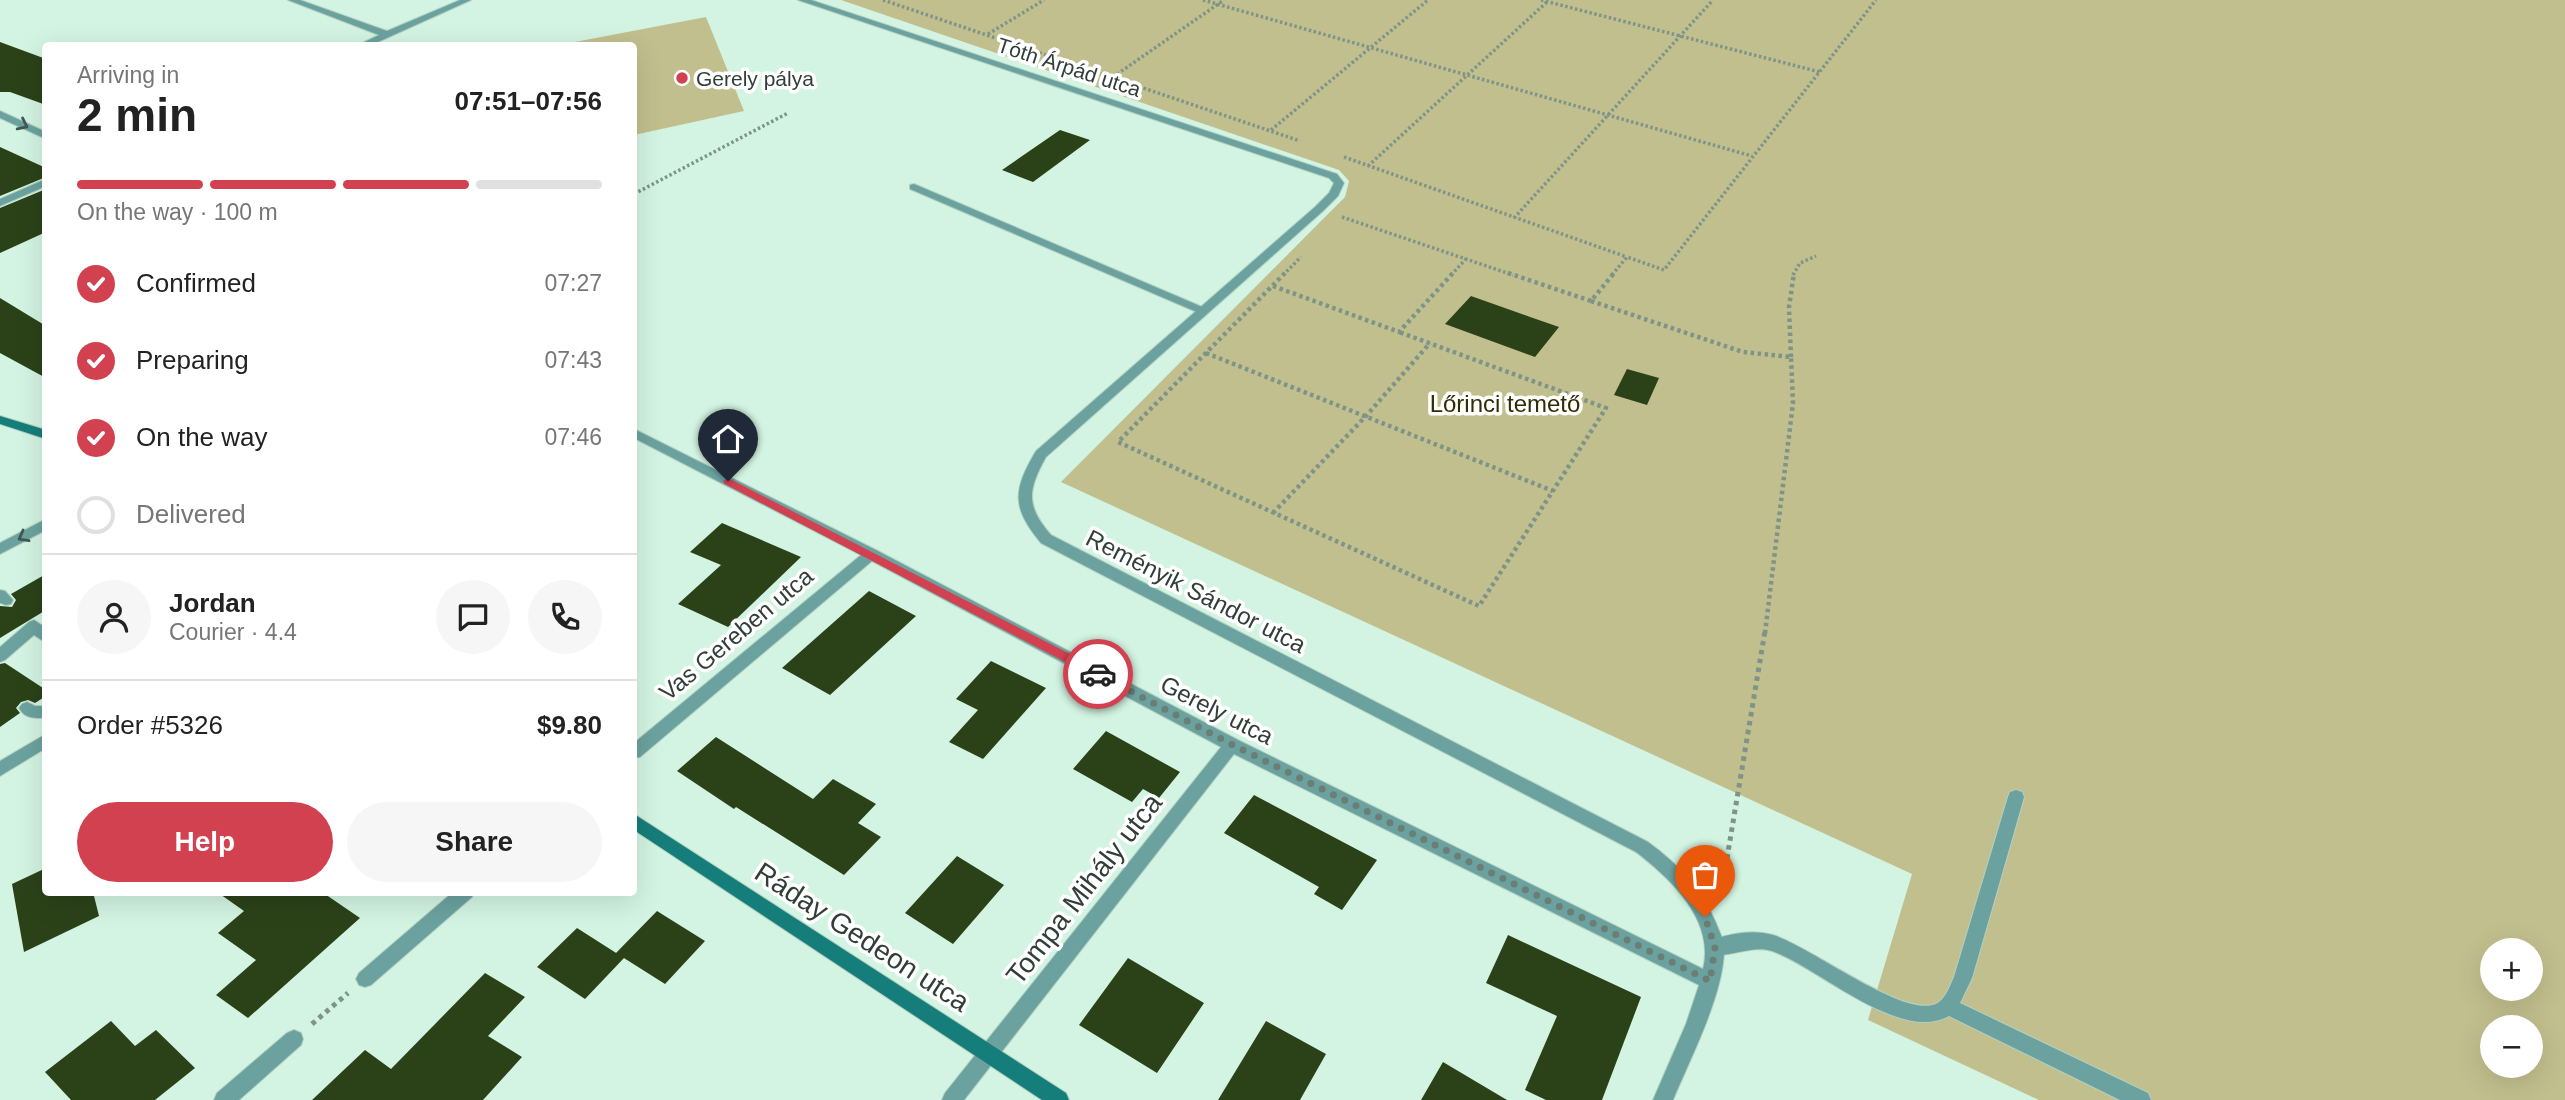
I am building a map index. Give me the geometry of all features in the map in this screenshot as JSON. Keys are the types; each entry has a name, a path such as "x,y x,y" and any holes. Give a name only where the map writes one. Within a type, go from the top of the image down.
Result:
{"street":[{"path":"292,0 386,34"},
{"path":"369,42 467,0"},
{"name":"Tóth Árpád utca","path":"802,0 1324,171"},
{"path":"0,114 42,134"},
{"name":"Reményik Sándor utca","path":"1324,171 1339,183 1334,194 1041,454 1025,489 1024,508 1030,522 1046,539 1642,846 1670,867 1689,889 1705,917 1715,947 1710,981 1663,1100"},
{"path":"0,202 42,184"},
{"path":"914,187 1203,311"},
{"path":"0,420 42,434"},
{"name":"Gerely utca","path":"637,435 871,554 1233,745 1710,981"},
{"path":"0,550 42,526"},
{"name":"Vas Gereben utca","path":"637,749 871,554"},
{"path":"0,656 40,632"},
{"path":"27,708 32,712 42,712"},
{"path":"0,769 42,743"},
{"name":"Tompa Mihály utca","path":"952,1100 1233,745"},
{"path":"1715,947 1754,939 1777,945 1908,1013 1924,1016 1937,1013 1947,1006 1963,978 2016,797"},
{"name":"Ráday Gedeon utca","path":"637,823 1059,1100"},
{"path":"365,979 461,896"},
{"path":"1947,1006 2141,1100"},
{"path":"224,1100 295,1039"}],"path":[{"path":"987,34 1044,0"},
{"path":"1203,0 1752,156"},
{"path":"1112,77 1224,0"},
{"path":"1271,130 1429,0"},
{"path":"1541,0 1820,72"},
{"path":"1514,218 1713,0"},
{"path":"1591,301 1627,257 1664,270 1877,0"},
{"path":"1368,166 1548,1"},
{"path":"637,192 788,113"},
{"path":"1341,216 1743,352 1791,357"},
{"path":"1273,286 1606,408 1479,606 1118,442 1302,256"},
{"path":"1721,897 1725,860 1768,615 1793,403 1790,292 1792,275 1800,264 1816,256"},
{"path":"1399,332 1466,259"},
{"path":"1273,513 1366,416 1430,344"},
{"path":"1206,353 1553,491"},
{"path":"295,1039 365,979"}],"green space":[{"name":"Lőrinci temető","path":"841,0 2565,0 2565,1100 2039,1100 1868,1020 1912,874 1061,482 1345,197 1349,181 1339,170"},
{"name":"Gerely pálya","path":"706,17 744,111 637,134 637,42 575,42"}],"building":[{"path":"0,42 42,58 42,104 10,92 0,92"},
{"path":"1060,130 1090,140 1033,182 1002,170"},
{"path":"0,147 42,166 42,179 0,196"},
{"path":"42,191 42,234 0,253 0,208"},
{"path":"1471,296 1559,327 1535,357 1445,324"},
{"path":"0,298 42,324 42,376 0,353"},
{"path":"1627,369 1659,378 1647,405 1614,395"},
{"path":"722,523 801,557 728,627 678,604 721,565 690,552"},
{"path":"42,576 42,612 0,638 0,606 12,607 16,600 11,594"},
{"path":"869,591 916,616 830,695 782,668"},
{"path":"991,661 1046,688 983,759 949,742 978,710 956,699"},
{"path":"5,663 42,687 42,699 35,703 28,700 21,702 16,708 20,713 0,727 0,664"},
{"path":"1106,731 1180,772 1159,798 1143,789 1132,802 1073,769"},
{"path":"716,737 813,799 833,779 876,804 858,823 881,837 844,875 736,807 734,809 677,771"},
{"path":"1254,795 1377,860 1342,910 1314,894 1319,887 1224,833"},
{"path":"957,856 1004,885 953,944 905,913"},
{"path":"42,870 42,896 94,896 99,916 24,952 12,884"},
{"path":"223,896 328,896 360,918 248,1018 216,995 256,960 218,933 244,911"},
{"path":"657,911 705,941 665,984 616,953"},
{"path":"577,928 624,958 585,999 537,967"},
{"path":"1508,935 1641,997 1602,1100 1546,1100 1525,1090 1557,1016 1486,983"},
{"path":"1128,958 1204,1003 1157,1073 1079,1025"},
{"path":"485,973 525,997 488,1036 522,1057 483,1100 312,1100 365,1050 391,1069"},
{"path":"111,1021 135,1046 156,1030 195,1068 155,1100 71,1100 45,1072"},
{"path":"1266,1021 1326,1054 1300,1100 1218,1100"},
{"path":"1443,1062 1507,1100 1421,1100"}],"way so far":[{"path":"1098,674 1233,745 1710,981 1715,947 1705,917"}],"place":[{"name":"Gerely pálya","path":"682,78"}],"route":[{"path":"728,481 1098,674"}]}
